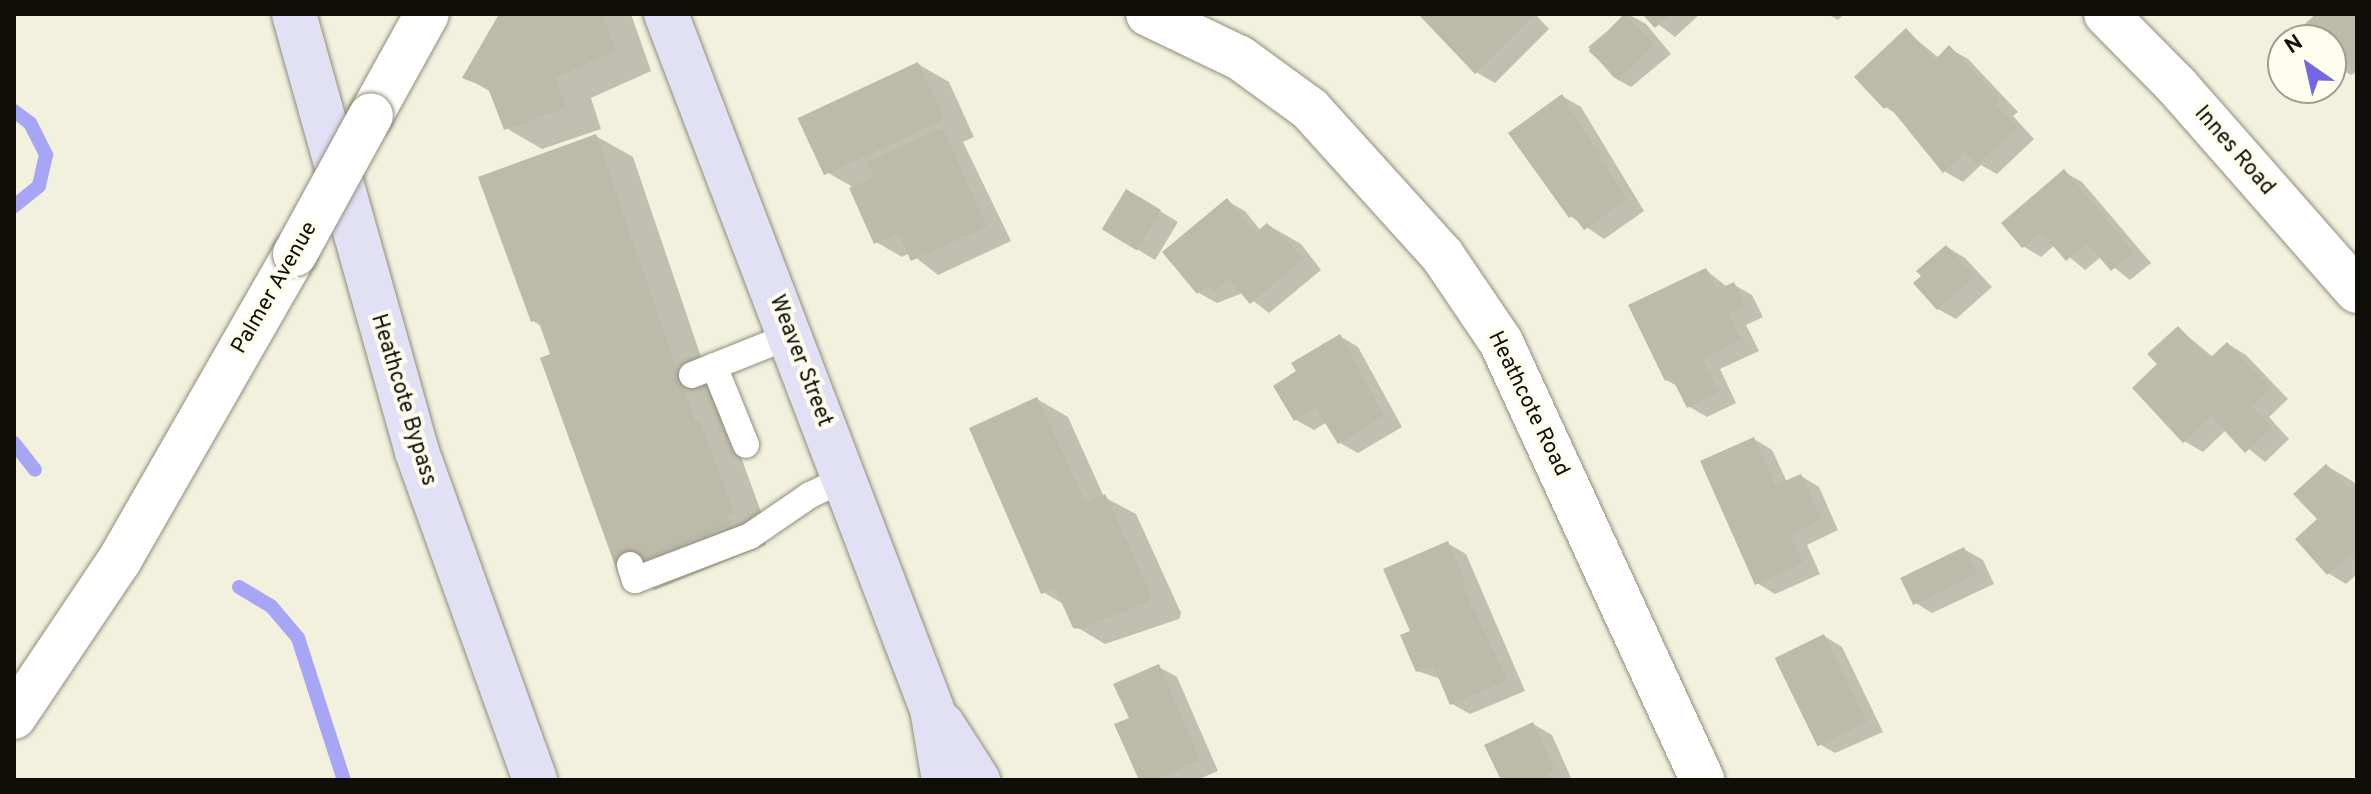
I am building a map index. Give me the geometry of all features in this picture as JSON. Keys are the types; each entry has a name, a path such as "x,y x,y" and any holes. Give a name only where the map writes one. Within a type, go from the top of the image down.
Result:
{"main road":[{"name":"Heathcote Bypass","path":"294,14 417,452 535,780"},
{"name":"Weaver Street","path":"670,18 932,709 944,780"},
{"name":"Weaver Street","path":"932,709 978,780"}],"street":[{"name":"Palmer Avenue","path":"14,717 119,561 295,254 427,14"},
{"name":"Heathcote Road","path":"1148,14 1240,58 1310,109 1442,255 1501,342 1702,780"},
{"name":"Innes Road","path":"2106,14 2177,86 2357,291"}],"lane":[{"path":"746,445 703,371 790,336"},
{"path":"630,565 635,580 750,536 810,495 846,478"}],"building":[{"path":"499,14 602,14 616,50 556,78 566,108 504,130 488,88 462,78"},
{"path":"1418,14 1529,14 1532,18 1475,74"},
{"path":"1624,14 1654,43 1619,80 1589,51"},
{"path":"1642,14 1671,14 1655,28"},
{"path":"2316,14 2357,14 2357,75 2347,64 2347,24 2305,24"},
{"path":"1906,28 1935,60 1949,45 2001,101 1996,105 2017,127 1977,165 1965,152 1943,173 1888,105 1884,109 1854,77"},
{"path":"918,62 945,119 824,175 797,118"},
{"path":"1562,94 1627,200 1584,230 1573,215 1569,218 1508,133"},
{"path":"943,128 987,227 911,261 898,233 874,244 849,188 874,177 867,162"},
{"path":"596,134 695,422 700,420 734,513 728,515 731,524 617,571 540,358 550,354 538,320 531,322 478,177"},
{"path":"2064,169 2134,252 2111,271 2087,243 2066,261 2041,232 2022,248 2001,223"},
{"path":"1126,189 1161,210 1137,250 1102,229"},
{"path":"1227,198 1255,233 1267,223 1304,258 1250,304 1229,279 1214,292 1209,285 1197,294 1162,252"},
{"path":"1946,245 1975,276 1937,310 1913,283 1921,276 1916,271"},
{"path":"1706,268 1717,290 1734,282 1745,307 1729,314 1741,340 1702,358 1719,392 1687,408 1672,378 1665,381 1628,305"},
{"path":"2178,326 2209,359 2227,342 2271,388 2252,406 2272,427 2245,453 2211,416 2183,443 2132,388 2157,364 2147,354"},
{"path":"1340,334 1384,416 1338,444 1316,408 1294,421 1273,386 1296,371 1291,363"},
{"path":"1037,397 1086,503 1105,494 1151,594 1148,602 1080,629 1073,628 1055,588 1041,594 969,428"},
{"path":"1754,437 1775,485 1801,474 1821,520 1790,534 1803,563 1755,585 1700,461"},
{"path":"2326,464 2349,489 2357,481 2357,562 2350,554 2327,575 2295,539 2317,519 2293,494"},
{"path":"1448,541 1466,583 1462,585 1508,680 1450,705 1433,665 1416,672 1400,635 1410,631 1383,569"},
{"path":"1964,547 1977,574 1913,605 1900,578"},
{"path":"1824,634 1867,722 1818,746 1775,658"},
{"path":"1159,664 1200,760 1155,780 1139,780 1114,724 1129,718 1113,684"},
{"path":"1533,722 1555,769 1548,773 1551,780 1501,780 1484,745"}],"waterway":[{"path":"14,111 30,123 46,155 39,186 14,206"},
{"path":"14,443 35,470"},
{"path":"239,587 271,606 298,638 344,780"}]}
